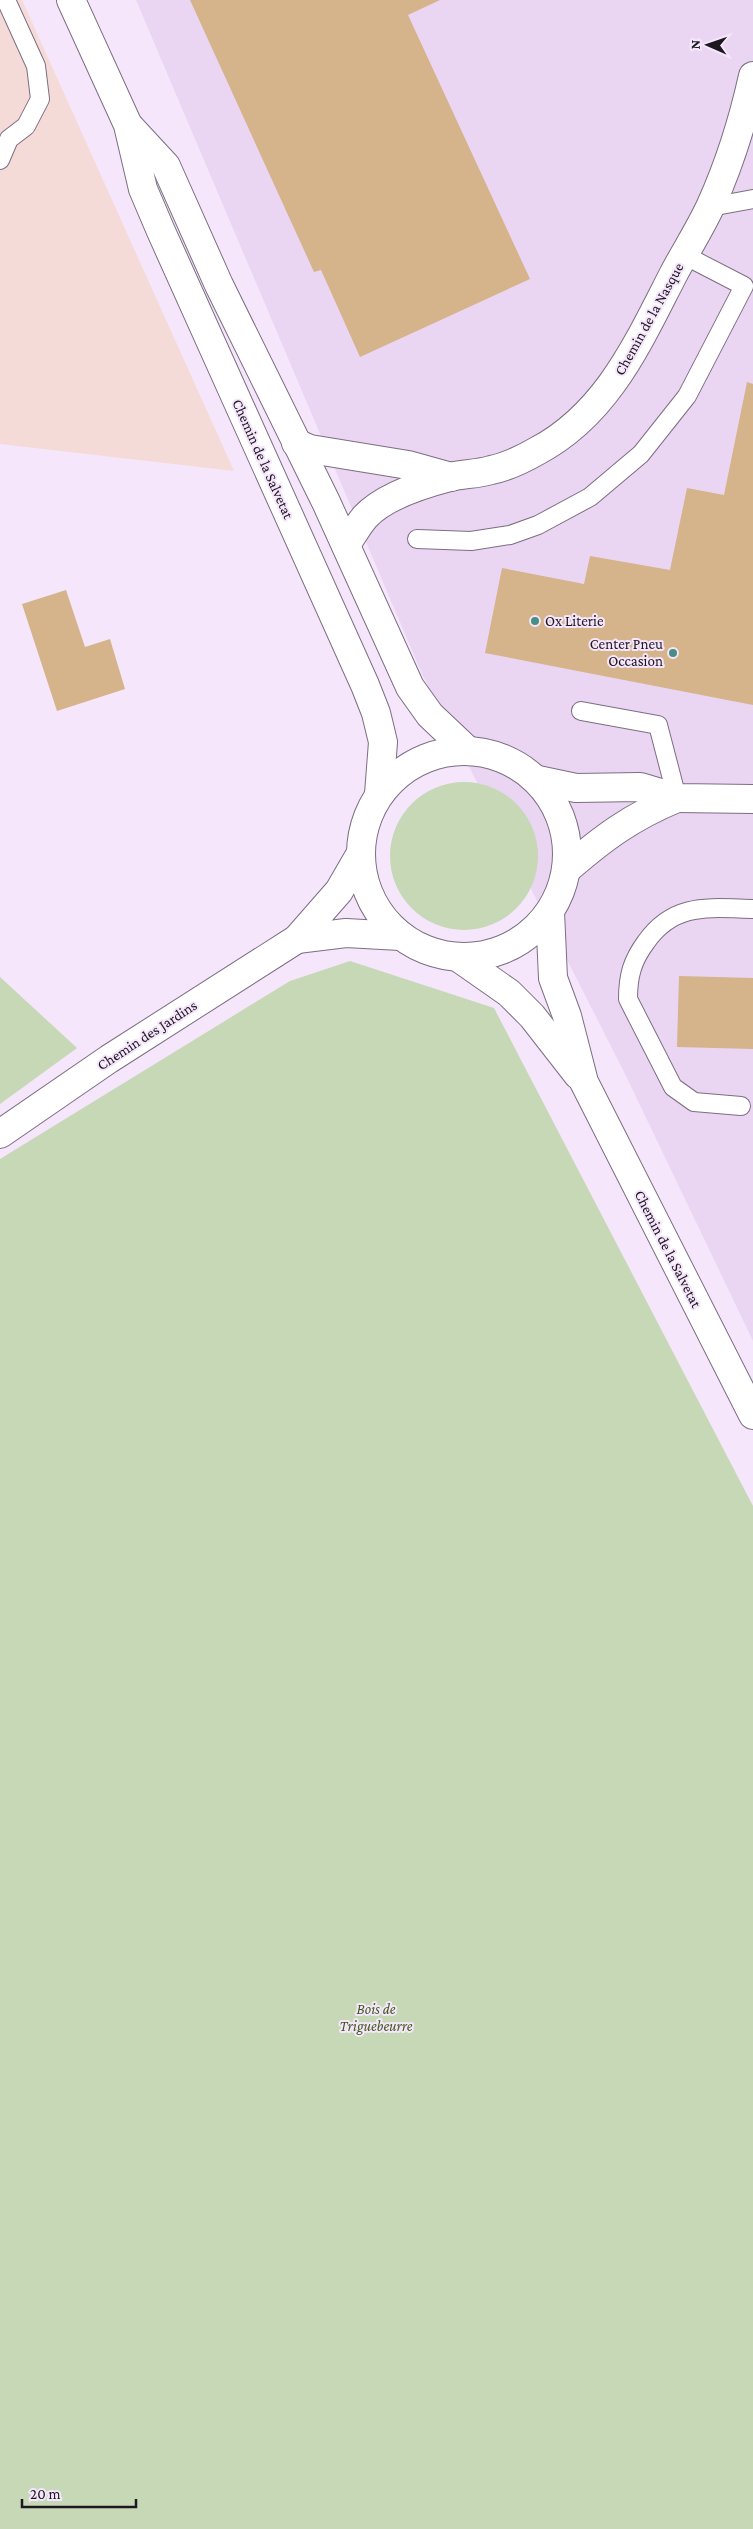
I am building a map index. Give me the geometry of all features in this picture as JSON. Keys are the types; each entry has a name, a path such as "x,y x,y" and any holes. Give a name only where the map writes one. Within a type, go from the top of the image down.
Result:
{"main road":[{"name":"Chemin de la Salvetat","path":"71,0 128,125 143,190 376,713 384,753 379,794"},
{"name":"Chemin de la Nasque","path":"346,545 366,516 386,502 412,490 451,477 493,470 510,463 558,438 583,419 604,396 623,370 710,208 740,130 753,76"},
{"name":"Chemin de la Salvetat","path":"128,125 166,166 224,294 346,545 410,687 430,715 467,750"},
{"name":"Chemin de la Nasque","path":"296,443 310,449 408,465 451,477"},
{"path":"467,750 488,752 507,760 538,780 551,797 561,817 567,847 566,870 562,887 550,912 519,941 494,953 459,958 438,954 412,944 400,936 373,904 362,870 361,853 362,835 379,794 397,775 427,758 467,750"},
{"path":"538,780 576,788 640,787 676,798 753,799"},
{"path":"566,870 597,843 632,818 676,798"},
{"name":"Chemin des Jardins","path":"0,1134 109,1059 297,939 339,891 361,853"},
{"name":"Chemin de la Salvetat","path":"550,912 553,978 567,1016 584,1082"},
{"name":"Chemin des Jardins","path":"297,939 346,933 400,936"},
{"name":"Chemin de la Salvetat","path":"459,958 509,993 532,1016 584,1082 753,1415"}],"lane":[{"path":"0,160 4,136 26,126 40,99 36,66 6,0"},
{"path":"710,208 753,199"},
{"path":"417,539 471,541 510,535 538,525 590,497 641,454 687,396 748,287 684,255"},
{"path":"581,711 658,725 676,798"},
{"path":"741,1106 694,1102 673,1087 628,999 628,984 630,968 638,952 662,923 674,915 693,910 753,909"}],"shaded area":[{"path":"0,0 22,0 234,471 0,444"},
{"path":"136,0 753,0 753,1341 626,1076 422,674"}],"green space":[{"path":"464,782 492,788 516,804 532,828 538,856 532,884 516,908 492,924 464,930 436,924 412,908 396,884 390,856 396,828 412,804 436,788"},
{"name":"Bois de Triguebeurre","path":"350,961 494,1008 753,1506 753,2529 0,2529 0,1159 290,981"},
{"path":"0,977 77,1048 0,1104"}],"building":[{"path":"190,0 440,0 408,15 530,279 360,357 321,270 314,272"},
{"path":"747,382 753,384 753,705 485,653 502,568 584,584 590,556 670,570 687,488 724,495"},
{"path":"66,590 85,647 110,639 125,689 57,711 22,604"},
{"path":"679,976 753,978 753,1049 677,1047"}],"place":[{"name":"Ox Literie","path":"535,621"},
{"name":"Center Pneu Occasion","path":"673,653"}]}
